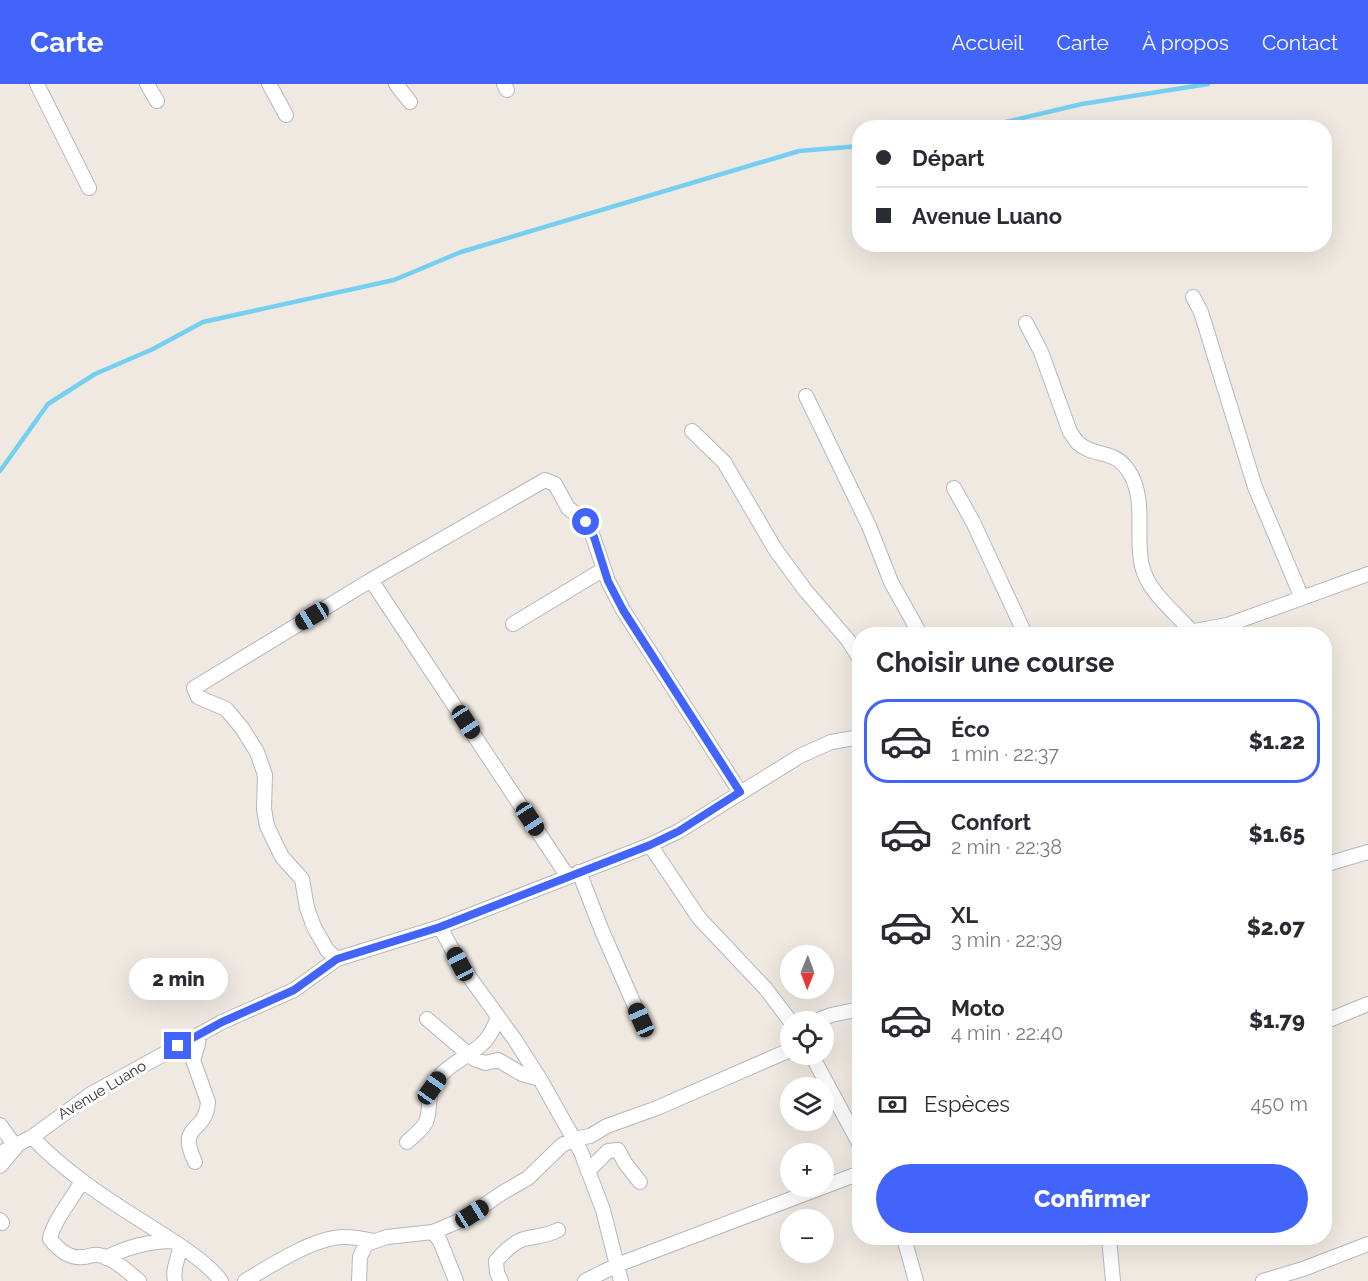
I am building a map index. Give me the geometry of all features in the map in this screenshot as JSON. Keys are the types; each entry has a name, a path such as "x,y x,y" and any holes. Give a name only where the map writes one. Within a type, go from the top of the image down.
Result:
{"street":[{"path":"37,84 89,188"},
{"path":"147,84 157,101"},
{"path":"269,84 286,115"},
{"path":"396,84 410,102"},
{"path":"1193,297 1201,312 1255,488 1302,598"},
{"path":"1026,323 1041,352 1070,432 1078,443 1085,447 1116,457 1131,475 1139,504 1142,567 1181,627"},
{"path":"806,396 869,526 891,582 916,627"},
{"path":"692,431 724,462 775,549 805,590 852,646"},
{"path":"337,959 321,941 314,927 307,908 302,879 282,857 267,826 264,809 265,776 257,752 242,728 226,710 198,697 194,688 371,580 545,480 555,484 568,508 586,522 623,610 740,792"},
{"path":"954,488 973,522 1022,627"},
{"path":"513,624 604,568"},
{"path":"1216,627 1368,574"},
{"path":"371,580 574,875 602,931 641,1020"},
{"name":"Avenue Luano","path":"0,1154 32,1137 91,1094 222,1022 294,990 337,959 440,927 650,845 679,831 812,749 852,738"},
{"path":"650,845 699,918 766,989 783,1011"},
{"path":"1332,863 1368,852"},
{"path":"440,927 460,964 540,1079 574,1139 603,1210 621,1281"},
{"path":"1332,1019 1368,1004"},
{"path":"834,1013 852,1010"},
{"path":"407,1142 426,1122 428,1098 432,1088 449,1066 481,1046 490,1036 498,1017"},
{"path":"427,1018 467,1054 480,1062 498,1060 522,1074 540,1079"},
{"path":"195,1162 188,1146 188,1139 208,1108 208,1102 192,1060 199,1035"},
{"path":"359,1281 360,1257 366,1244 387,1237 433,1232 464,1219 528,1178 562,1145 574,1139 590,1136 607,1126 657,1108 780,1054"},
{"path":"817,1065 852,1130"},
{"path":"0,1125 16,1147 0,1166"},
{"path":"32,1137 44,1150 82,1181 177,1244 221,1281"},
{"path":"588,1170 608,1151 618,1150 640,1182"},
{"path":"585,1281 617,1265 852,1176"},
{"path":"82,1181 67,1203 50,1239 65,1253 72,1256 78,1258 98,1255 106,1258 139,1281"},
{"path":"501,1281 496,1261 504,1253 521,1240 543,1236 558,1230"},
{"path":"433,1232 440,1240 456,1281"},
{"path":"245,1281 286,1257 324,1240 344,1236 374,1240"},
{"path":"106,1258 119,1251 160,1241 177,1244"},
{"path":"175,1281 173,1272 180,1254 177,1244"},
{"path":"1263,1281 1304,1269 1368,1244"},
{"path":"906,1245 916,1281"},
{"path":"1110,1245 1113,1281"}],"waterway":[{"path":"1014,120 1082,104 1208,84"},
{"path":"0,471 48,404 95,374 153,349 203,322 394,280 461,252 799,151 852,147"}],"route":[{"path":"178,1046 222,1022 294,990 337,959 440,927 650,845 679,831 740,792 623,610 608,581 594,537 586,522"}]}
